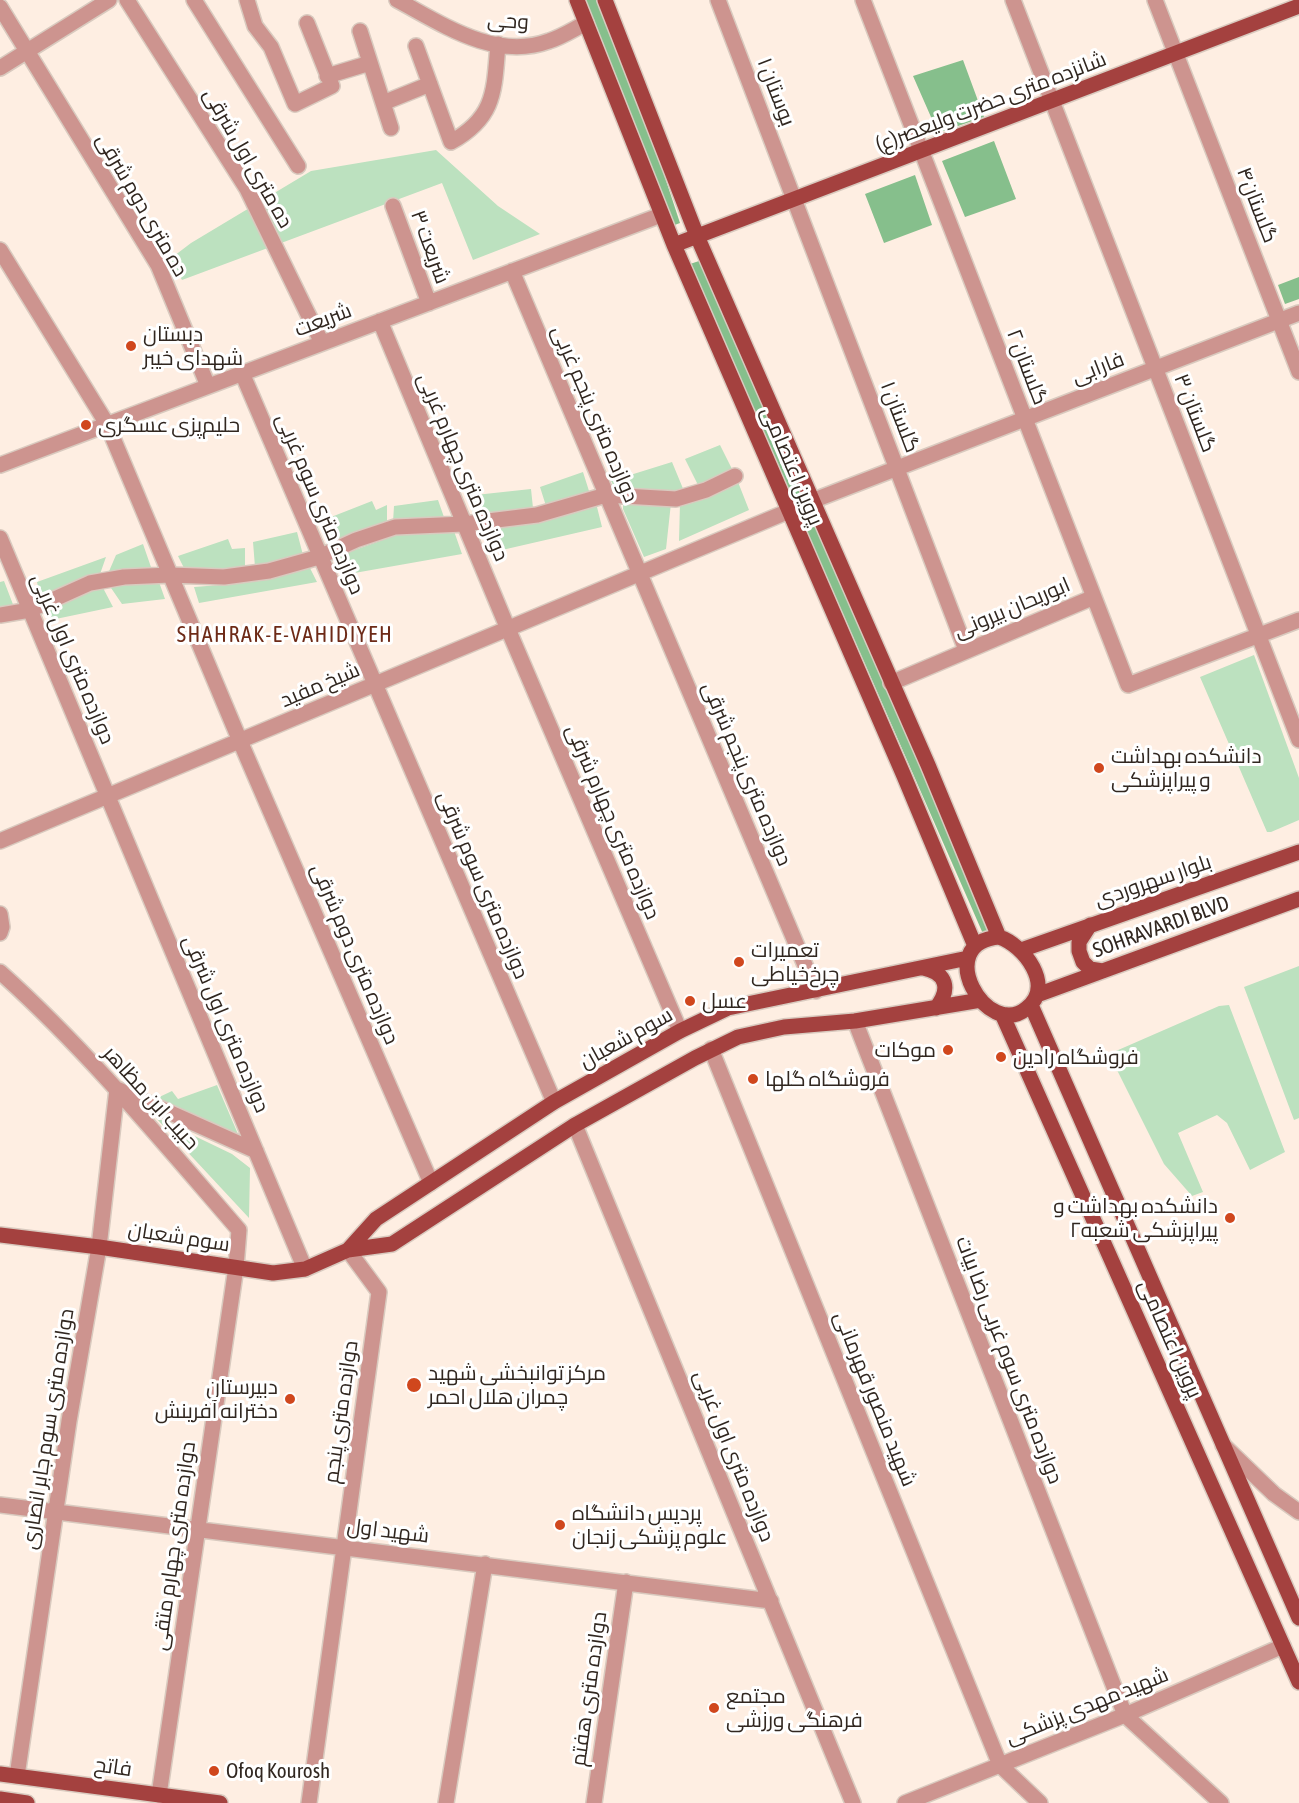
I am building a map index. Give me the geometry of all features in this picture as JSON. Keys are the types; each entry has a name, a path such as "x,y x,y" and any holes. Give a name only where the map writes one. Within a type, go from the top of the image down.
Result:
{"main road":[{"name":"پروین اعتصامی","path":"577,0 661,215 904,776 972,952"},
{"name":"پروین اعتصامی","path":"605,0 697,237 999,936"},
{"name":"شانزده متری حضرت ولیعصر(ع)","path":"674,245 1299,6"},
{"name":"بلوار سهروردی","path":"1021,950 1299,852"},
{"name":"SOHRAVARDI BLVD","path":"1034,1000 1103,971 1299,899"},
{"path":"1090,925 1079,942 1078,951 1083,962 1090,969 1103,971"},
{"path":"999,936 1010,940 1021,950 1031,963 1038,984 1034,1000 1022,1012 1011,1015 1002,1014 981,1000 972,987 967,971 972,952 987,938 999,936"},
{"name":"سوم شعبان","path":"348,1250 375,1219 554,1102 680,1031 728,1008 923,968 972,952"},
{"path":"923,968 938,974 944,981 945,990 936,1008"},
{"name":"سوم شعبان","path":"0,1235 273,1272 305,1269 348,1250 392,1244 575,1125 711,1049 738,1037 784,1027 855,1021 981,1000"},
{"name":"پروین اعتصامی","path":"1034,1000 1299,1618"},
{"name":"پروین اعتصامی","path":"1002,1014 1299,1682"},
{"name":"فاتح","path":"0,1773 220,1803"},
{"path":"0,1799 27,1803"}],"street":[{"path":"0,68 109,0"},
{"name":"ده متری اول شرقی","path":"127,0 246,189 322,343"},
{"path":"194,0 298,166"},
{"path":"247,0 255,26 271,47 295,104 332,86 307,22"},
{"name":"وحی","path":"397,0 470,38 521,47 548,42 586,22"},
{"name":"بوستان ۱","path":"718,0 794,199"},
{"name":"گلستان ۲","path":"863,0 1094,597"},
{"name":"گلستان ۳","path":"1013,0 1299,740"},
{"name":"گلستان۴","path":"1155,0 1299,372"},
{"name":"ده متری دوم شرقی","path":"0,7 158,265 208,386"},
{"path":"360,31 391,128"},
{"path":"416,46 451,142 464,135 480,119 492,100 498,44"},
{"path":"327,76 370,63"},
{"path":"383,103 430,84"},
{"name":"گلستان ۱","path":"794,199 966,650"},
{"name":"شریعت ۳","path":"393,206 429,303"},
{"name":"شریعت","path":"0,465 661,215"},
{"name":"دوازده متری دوم شرقی","path":"0,250 107,424 240,741 431,1183"},
{"name":"دوازده متری پنجم غربی","path":"512,271 640,573"},
{"name":"فارابی","path":"812,501 1299,313"},
{"name":"دوازده متری چهارم غربی","path":"380,321 508,629"},
{"name":"دوازده متری سوم غربی","path":"242,373 374,685"},
{"path":"0,615 30,610 90,583 124,577 170,575 224,577 269,571 320,557 356,540 395,527 464,524 537,515 606,495 676,499 706,490 735,476"},
{"name":"شیخ مفید","path":"0,841 789,511"},
{"name":"دوازده متری اول غربی","path":"0,538 108,796"},
{"name":"دوازده متری پنجم شرقی","path":"640,573 816,991"},
{"name":"ابوریحان بیرونی","path":"891,683 1094,597 1128,685 1299,620"},
{"name":"دوازده متری چهارم شرقی","path":"508,629 680,1031"},
{"name":"دوازده متری سوم شرقی","path":"374,685 554,1102"},
{"name":"دوازده متری اول شرقی","path":"108,796 305,1269"},
{"path":"0,914 2,927 0,933"},
{"name":"حبیب ابن مظاهر","path":"0,972 35,1004 117,1089 239,1230 236,1267"},
{"name":"دوازده متری سوم غربی رضا بیات","path":"855,1021 1125,1715"},
{"name":"شهید منصور قهرمانی","path":"711,1049 1000,1765"},
{"path":"117,1089 256,1150"},
{"name":"دوازده متری سوم جابر انصاری","path":"17,1776 69,1421 99,1247 117,1089"},
{"name":"دوازده متری اول غربی","path":"575,1125 853,1803"},
{"name":"دوازده متری پنجم","path":"309,1803 379,1292 348,1250"},
{"name":"دوازده متری چهارم متقی","path":"159,1795 236,1267"},
{"path":"1224,1445 1267,1487 1299,1512"},
{"name":"شهید اول","path":"0,1505 771,1601"},
{"path":"446,1803 485,1564"},
{"name":"دوازده متری هفتم","path":"594,1803 626,1582"},
{"name":"شهید مهدی پزشکی","path":"905,1803 1125,1715 1284,1646"},
{"path":"1125,1715 1221,1803"},
{"path":"1000,1765 1040,1803"}],"green space":[{"path":"584,0 596,0 656,150 680,223 672,226"},
{"path":"963,60 984,117 938,133 913,76"},
{"path":"994,141 1016,199 965,217 942,161"},
{"path":"436,150 498,206 540,234 473,260 442,183 182,280 170,259 191,243 311,171"},
{"path":"915,175 932,225 884,243 865,194"},
{"path":"699,261 993,934 984,936 727,349 690,264"},
{"path":"1299,277 1299,299 1285,304 1278,285"},
{"path":"720,445 732,469 720,478 698,485 685,459"},
{"path":"672,462 684,491 617,492 611,481"},
{"path":"583,472 589,491 546,506 540,487"},
{"path":"738,482 749,510 679,541 680,503 708,498"},
{"path":"531,489 533,508 475,518 466,496"},
{"path":"438,500 445,520 393,522 394,506"},
{"path":"372,501 376,510 387,505 387,525 331,546 321,521"},
{"path":"596,503 602,527 489,553 481,529"},
{"path":"671,503 666,549 644,557 623,505"},
{"path":"408,531 454,531 462,554 343,575 335,557"},
{"path":"297,532 303,555 255,567 253,542"},
{"path":"228,539 232,549 245,548 245,570 185,570 178,556"},
{"path":"143,544 152,570 107,576 116,555"},
{"path":"106,557 99,577 41,600 37,582"},
{"path":"310,568 317,582 199,603 194,587 233,584"},
{"path":"4,581 14,607 0,610 0,582"},
{"path":"159,582 165,599 122,604 109,585"},
{"path":"102,586 113,607 51,620 48,608"},
{"path":"1254,655 1299,778 1299,820 1271,832 1267,832 1200,677"},
{"path":"1299,966 1299,1118 1294,1120 1244,987"},
{"path":"1229,1005 1285,1152 1250,1170 1227,1123 1217,1115 1178,1133 1203,1192 1192,1196 1164,1164 1109,1054 1219,1006"},
{"path":"217,1085 238,1134 153,1100 172,1091 178,1099"},
{"path":"155,1117 232,1154 250,1168 249,1218"}],"place":[{"name":"دبستان شهدای خیبر","path":"131,346"},
{"name":"حلیم‌پزی عسگری","path":"86,425"},
{"name":"دانشکده بهداشت و پیراپزشکی","path":"1099,768"},
{"name":"تعمیرات چرخ‌خیاطی","path":"739,962"},
{"name":"عسل","path":"690,1001"},
{"name":"موکات","path":"948,1050"},
{"name":"فروشگاه رادین","path":"1001,1057"},
{"name":"فروشگاه گلها","path":"753,1079"},
{"name":"دانشکده بهداشت و پیراپزشکى شعبه۲","path":"1230,1218"},
{"name":"مرکز توانبخشی شهید چمران هلال احمر","path":"414,1385"},
{"name":"دبیرستان دخترانه آفرینش","path":"290,1399"},
{"name":"پردیس دانشگاه علوم پزشکى زنجان","path":"560,1525"},
{"name":"مجتمع فرهنگی ورزشی","path":"714,1708"},
{"name":"Ofoq Kourosh","path":"214,1771"}],"district":[{"name":"SHAHRAK-E-VAHIDIYEH","path":"285,635"}]}
